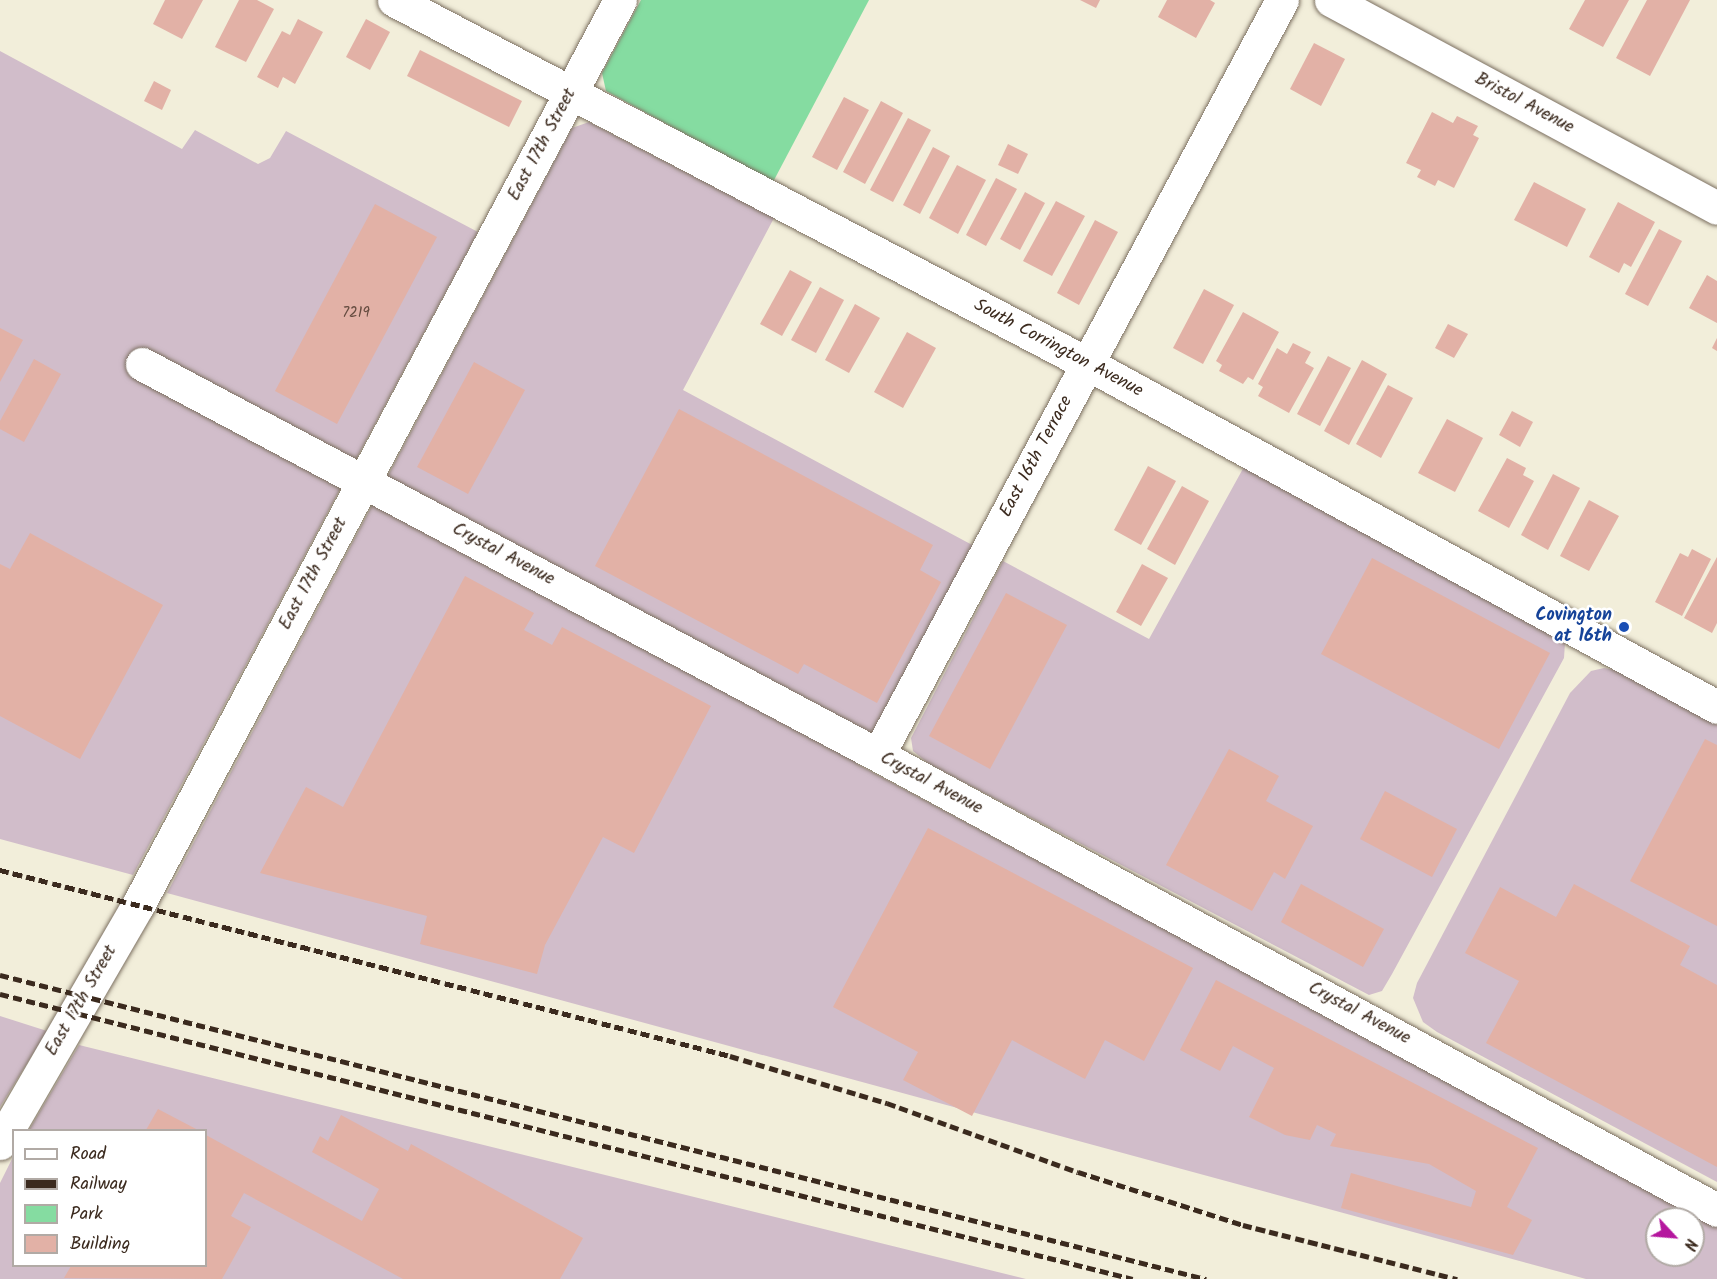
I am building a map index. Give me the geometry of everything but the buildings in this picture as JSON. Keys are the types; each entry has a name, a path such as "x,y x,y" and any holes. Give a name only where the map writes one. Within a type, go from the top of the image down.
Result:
{"street":[{"name":"South Corrington Avenue","path":"394,0 570,95 1088,364 1717,707"},
{"name":"East 17th Street","path":"0,1143 138,905 620,0"},
{"name":"East 16th Terrace","path":"878,755 1282,0"},
{"name":"Bristol Avenue","path":"1331,0 1717,208"},
{"name":"Crystal Avenue","path":"142,364 878,755 1717,1210"}],"shaded area":[{"path":"0,51 182,149 195,130 258,164 270,158 286,131 478,232 133,875 0,839"},
{"path":"589,122 774,218 683,390 976,547 857,764 1683,1207 1645,1207 1645,1267 1705,1267 1705,1219 1717,1225 1717,1279 1586,1279 167,893 572,128"},
{"path":"1245,465 1553,631 1565,643 1564,658 1392,974 1382,991 1369,995 929,764 913,751 911,738 1003,561 1149,639"},
{"path":"1604,668 1615,670 1717,725 1717,1182 1437,1032 1423,1022 1413,998 1417,983 1570,693 1591,671"},
{"path":"0,1016 47,1031 0,1107"},
{"path":"79,1045 1026,1279 0,1279 0,1183 12,1159 12,1267 207,1267 207,1129 30,1129"}],"green space":[{"path":"641,0 869,0 773,182 606,91 602,73"}],"railway":[{"path":"0,870 730,1056 887,1103 1078,1172 1243,1225 1457,1279"},
{"path":"0,975 1206,1279"},
{"path":"0,994 1133,1279"}],"place":[{"name":"Covington at 16th","path":"1624,627"}]}
